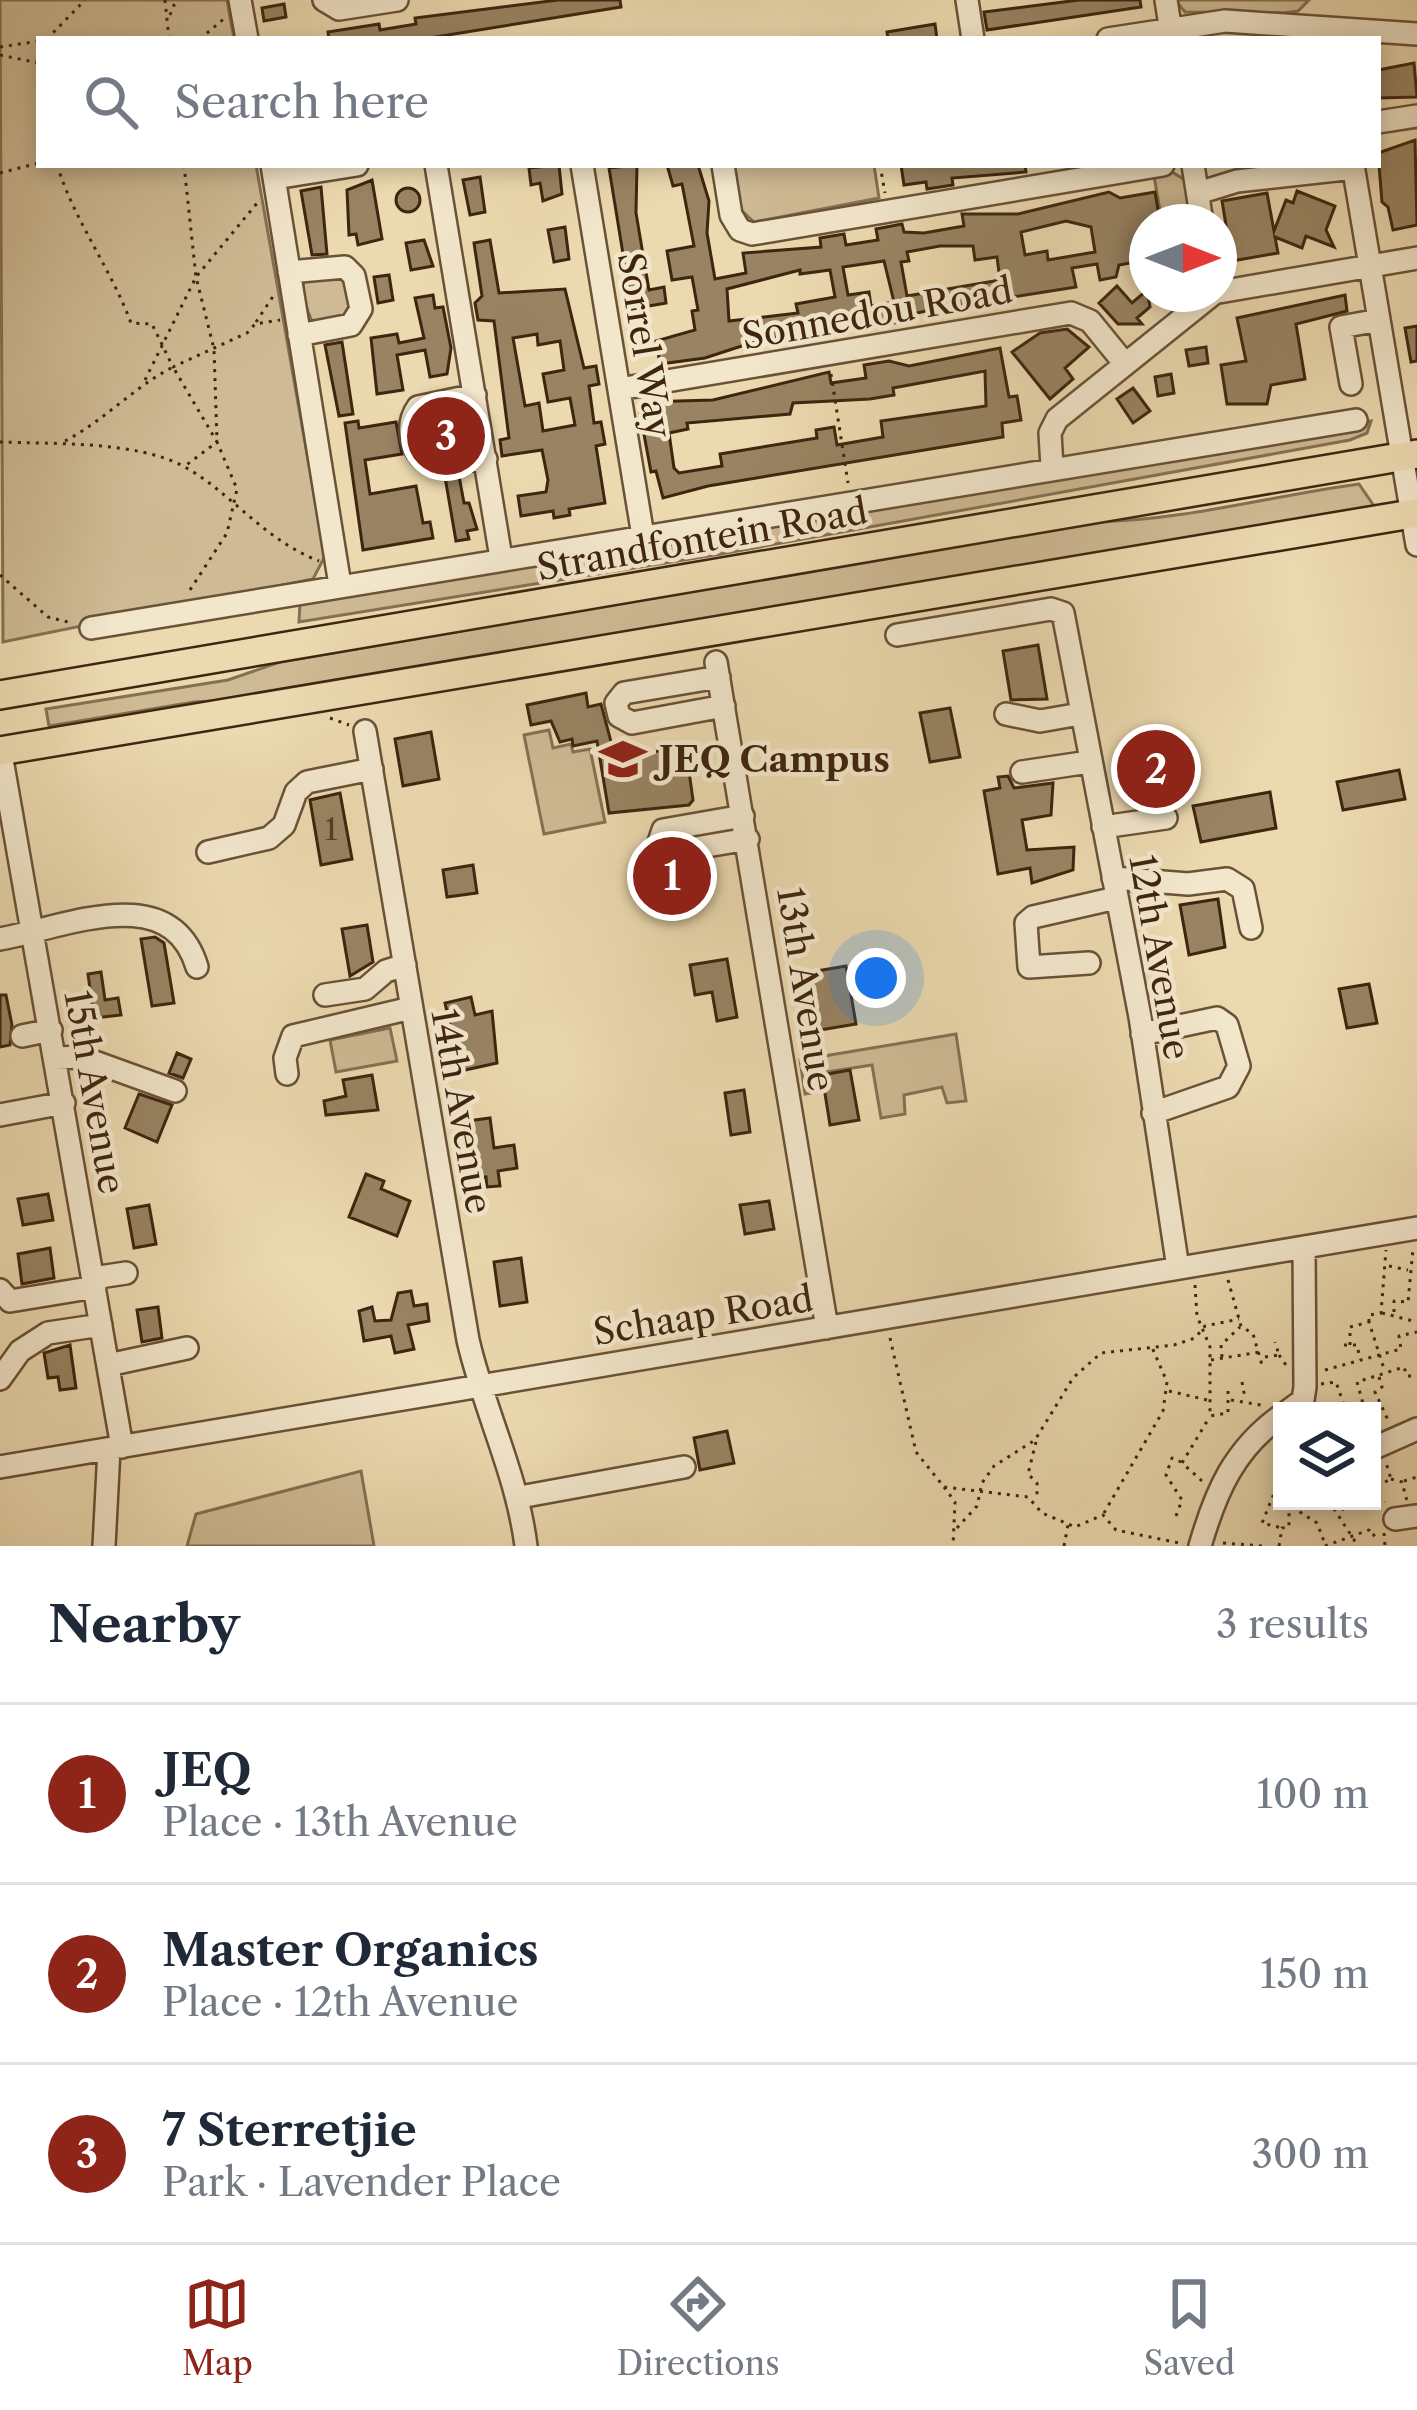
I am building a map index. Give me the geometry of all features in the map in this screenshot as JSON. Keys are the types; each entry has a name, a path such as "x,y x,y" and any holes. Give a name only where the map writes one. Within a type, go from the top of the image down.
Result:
{"main road":[{"name":"Strandfontein Road","path":"0,695 1409,455"},
{"path":"0,750 1414,514"}],"street":[{"path":"324,0 339,9 397,0"},
{"path":"967,0 973,36"},
{"path":"1166,0 1172,34 1226,21 1331,33 1417,34"},
{"path":"1326,0 1331,33"},
{"path":"240,2 247,36"},
{"path":"1381,122 1417,116"},
{"path":"335,168 275,176 339,577"},
{"path":"437,168 501,558"},
{"name":"Sorrel Way","path":"582,168 643,536"},
{"path":"723,168 731,215 744,232 1145,168"},
{"path":"1194,168 1200,204"},
{"path":"1198,193 1237,181 1338,168"},
{"path":"1354,168 1379,320 1409,455 1417,545"},
{"path":"1237,289 1417,258"},
{"path":"289,272 346,267 355,280 361,309 355,323 298,327"},
{"path":"1052,467 1050,433 1057,419 1192,312"},
{"name":"Sonnedou Road","path":"619,388 1071,313 1090,320 1125,364"},
{"path":"1351,384 1341,327 1379,320"},
{"path":"475,395 418,406 411,429 417,453 428,463 486,459"},
{"name":"Strandfontein Road","path":"91,628 339,577 501,558 1356,420"},
{"name":"12th Avenue","path":"897,635 1058,610 1065,619 1153,1113 1186,1267"},
{"name":"13th Avenue","path":"724,706 632,723 619,716 616,703 624,693 717,670 724,706 743,816 748,839 827,1328"},
{"path":"1006,714 1040,721 1080,714"},
{"name":"14th Avenue","path":"365,730 478,1386 520,1497 526,1546"},
{"name":"15th Avenue","path":"0,750 7,813 34,932 108,1365 116,1448 104,1546"},
{"path":"1022,772 1089,762"},
{"path":"208,852 269,838 284,825 296,792 307,782 372,769"},
{"path":"743,816 663,830 659,842 672,852 748,839"},
{"path":"1103,827 1166,818"},
{"path":"1089,963 1029,967 1026,923 1114,888 1227,879 1243,889 1251,928"},
{"path":"0,938 148,914 182,933 197,967"},
{"path":"326,995 365,989 381,974 405,965"},
{"path":"287,1074 285,1058 293,1036 411,1008"},
{"path":"1142,1034 1217,1018 1227,1025 1238,1066 1228,1087 1153,1113"},
{"path":"22,1036 51,1030"},
{"path":"56,1058 80,1057 176,1091"},
{"path":"0,1114 64,1103"},
{"name":"Schaap Road","path":"0,1467 1401,1231"},
{"path":"1300,1402 1305,1387 1304,1247"},
{"path":"0,1290 10,1301 26,1302 126,1273"},
{"path":"0,1378 20,1352 48,1334 101,1325"},
{"path":"108,1365 187,1348"},
{"path":"1201,1544 1217,1490 1238,1456 1273,1424"},
{"path":"520,1497 684,1467"}],"path":[{"path":"49,36 85,0"},
{"path":"165,0 169,36"},
{"path":"169,20 176,0"},
{"path":"203,36 240,2"},
{"path":"0,47 36,41"},
{"path":"0,55 36,62"},
{"path":"0,173 36,164"},
{"path":"58,168 72,214 115,279 131,323 152,324 231,465 235,509 227,533 175,614"},
{"path":"184,168 196,277 214,349 218,442"},
{"path":"881,168 888,211"},
{"path":"144,382 196,277 275,176"},
{"path":"64,442 101,422 144,382 255,324 289,272"},
{"path":"255,324 298,327"},
{"path":"828,355 851,500"},
{"path":"0,442 64,442 184,466 295,552 339,577"},
{"path":"184,466 218,442"},
{"path":"0,575 48,617 91,628"},
{"path":"323,716 365,730"},
{"path":"1401,1231 1404,1246 1412,1244 1415,1260 1408,1302 1394,1301 1394,1319 1417,1322"},
{"path":"1381,1313 1387,1266 1401,1231"},
{"path":"1223,1261 1241,1326"},
{"path":"1387,1266 1413,1272"},
{"path":"1182,1463 1210,1416 1210,1348 1186,1267"},
{"path":"1408,1296 1417,1297"},
{"path":"1381,1484 1391,1479 1390,1441 1375,1392 1382,1387 1382,1374 1369,1315 1394,1312"},
{"path":"1151,1345 1166,1390 1162,1411 1103,1515 1075,1527 1042,1513 1037,1483 1028,1474 1036,1441 1073,1378 1101,1353 1151,1345 1174,1345 1239,1318"},
{"path":"877,1319 890,1337 916,1452 955,1502 953,1546"},
{"path":"1361,1360 1357,1346 1347,1345 1350,1327 1369,1322"},
{"path":"1210,1348 1220,1347 1241,1326"},
{"path":"1241,1326 1248,1328 1262,1365"},
{"path":"1343,1402 1336,1382 1322,1385 1317,1372 1401,1349 1399,1336 1417,1332"},
{"path":"1210,1360 1279,1354 1275,1342"},
{"path":"1220,1347 1222,1359"},
{"path":"1363,1402 1357,1382 1404,1367 1407,1376 1417,1376"},
{"path":"1242,1382 1246,1406 1261,1405"},
{"path":"1166,1390 1208,1400"},
{"path":"1228,1391 1228,1422"},
{"path":"1229,1400 1246,1399"},
{"path":"1210,1416 1228,1413"},
{"path":"957,1528 977,1506 994,1466 1036,1441"},
{"path":"1176,1516 1182,1500 1166,1475 1172,1458 1217,1490"},
{"path":"1402,1481 1417,1478"},
{"path":"944,1487 1037,1501"},
{"path":"1271,1487 1273,1496 1262,1523 1289,1527 1288,1510"},
{"path":"1381,1495 1406,1518"},
{"path":"1298,1510 1317,1523 1325,1546 1384,1531 1385,1546"},
{"path":"1340,1511 1358,1546"},
{"path":"1103,1515 1116,1530 1183,1544 1263,1546"},
{"path":"1064,1546 1068,1523"},
{"path":"1279,1546 1282,1528"},
{"path":"1127,1546 1130,1532"},
{"path":"1150,1546 1151,1536"}],"shaded area":[{"path":"0,0 227,0 233,36 36,36 36,168 257,168 325,556 313,579 3,642"},
{"path":"1175,0 1309,0 1298,11 1283,13 1185,12"},
{"path":"734,168 874,168 879,198 754,222 741,210"},
{"path":"1172,172 1185,180 1190,204 1159,204 1154,176"},
{"path":"332,275 344,278 353,312 349,318 312,321 301,295 304,281"},
{"path":"459,404 468,413 473,442 465,452 424,453 418,431 425,411"},
{"path":"1371,421 1367,433 1350,440 721,554 299,622 300,603 1147,463"},
{"path":"1359,484 1374,506 1366,510 252,699 194,702 49,726 46,709 228,680 280,662 1097,522 1196,512"},
{"path":"549,730 553,748 571,744 573,752 590,749 605,822 544,834 524,735"},
{"path":"390,1028 397,1061 336,1072 330,1040"},
{"path":"956,1034 966,1101 947,1103 942,1087 904,1095 905,1114 881,1118 872,1065 820,1073 822,1091 805,1094 800,1060"},
{"path":"361,1471 374,1546 187,1546 196,1514"}],"building":[{"path":"558,0 620,0 621,7 442,36 329,36 328,32 379,24 380,30 416,24 415,18"},
{"path":"1079,0 1140,0 1141,7 987,30 984,12"},
{"path":"284,4 286,17 264,21 262,8"},
{"path":"935,24 937,36 888,36 887,32"},
{"path":"1414,63 1417,97 1381,98 1381,69"},
{"path":"1415,140 1417,225 1393,230 1388,207 1382,202 1381,152"},
{"path":"529,168 559,168 562,194 543,201 540,183 531,185"},
{"path":"609,168 637,168 636,213 649,290 664,287 666,303 632,309"},
{"path":"668,168 699,168 709,201 707,233 715,279 746,273 743,253 821,247 820,238 844,234 846,245 878,240 876,229 902,224 904,232 924,233 964,226 962,214 1018,214 1109,192 1120,198 1155,192 1157,204 1129,204 1129,263 1119,265 1116,277 1100,280 1097,264 1072,268 1076,287 931,310 908,315 909,321 760,340 705,358 660,364 656,341 695,330 692,311 698,310 692,277 672,280 667,251 694,246 682,184 673,186","holes":["1066,221 1091,227 1095,252 1048,260 1047,251 1025,255 1021,232","973,246 975,260 997,257 1000,280 907,296 901,262 909,261 907,252","884,261 894,302 871,306 869,292 848,295 843,267","800,270 800,274 830,270 835,297 796,304 798,313 729,321 727,289"]},
{"path":"901,168 1025,168 1026,172 952,178 953,185 927,189 926,182 904,185"},
{"path":"480,177 485,212 470,215 463,180"},
{"path":"372,180 382,239 358,245 356,234 349,235 347,190"},
{"path":"321,187 327,254 312,255 301,191"},
{"path":"408,188 417,191 417,209 408,212 399,209 396,200 399,191"},
{"path":"1297,191 1335,206 1326,230 1334,247 1306,236 1302,248 1275,237 1278,253 1237,260 1237,204 1222,201 1267,193 1274,231 1286,200 1293,203"},
{"path":"565,227 569,259 554,262 548,230"},
{"path":"424,240 433,266 411,270 406,243"},
{"path":"490,240 499,293 565,289 584,368 596,366 599,384 589,386 594,423 601,422 605,444 596,446 605,503 569,509 570,515 554,518 553,511 521,516 518,496 546,492 548,480 542,450 502,456 500,440 509,438 494,321 478,320 475,303 482,296 474,243","holes":["537,334 538,345 560,341 564,370 543,374 548,402 570,398 575,425 543,431 539,403 525,406 513,338"]},
{"path":"389,275 393,300 378,303 374,277"},
{"path":"1117,286 1129,300 1129,312 1144,312 1137,318 1142,324 1118,324 1099,303"},
{"path":"433,295 435,308 443,307 451,348 447,374 430,377 425,350 397,355 403,390 377,394 371,338 397,334 399,343 424,338 415,298"},
{"path":"1345,295 1347,311 1296,324 1305,379 1271,385 1267,404 1227,404 1221,365 1246,361 1237,318"},
{"path":"1417,326 1417,361 1411,362 1405,328"},
{"path":"1067,329 1089,347 1065,368 1073,379 1050,399 1012,352 1040,333"},
{"path":"342,342 353,414 339,416 325,345"},
{"path":"1206,347 1208,363 1189,366 1186,350"},
{"path":"1000,348 1009,397 1017,396 1021,420 1002,423 1003,437 708,486 663,498 656,471 651,472 640,413 647,412 645,402 713,400 829,372 831,383 866,378 864,365 889,361 909,366","holes":["985,371 986,406 881,421 883,437 837,445 834,427 816,430 817,438 720,454 722,466 679,473 674,468 669,433 688,429 687,423 790,414 793,403 870,399 894,395 893,388"]},
{"path":"1171,374 1174,393 1158,396 1155,377"},
{"path":"1133,388 1150,411 1133,423 1117,399"},
{"path":"358,421 359,428 396,422 402,454 365,460 370,494 416,486 423,523 430,522 433,538 363,550 345,423"},
{"path":"459,476 464,503 469,503 477,529 467,531 469,539 456,541 445,477"},
{"path":"1038,645 1047,699 1011,700 1003,651"},
{"path":"586,693 588,707 601,704 614,753 686,750 693,800 689,805 609,813 597,741 573,746 572,739 560,742 551,721 531,725 527,705"},
{"path":"950,708 960,757 930,762 920,713"},
{"path":"431,732 439,779 403,786 395,739"},
{"path":"1163,743 1174,787 1150,794 1138,750"},
{"path":"1399,770 1405,799 1343,810 1337,782"},
{"path":"1008,776 1014,788 1053,783 1051,815 1022,820 1027,850 1074,847 1073,870 1032,883 1030,868 998,874 984,791 1000,788 998,777"},
{"path":"1270,792 1276,828 1201,842 1193,806"},
{"path":"340,793 352,859 321,865 310,800"},
{"path":"652,862 669,867 689,864 693,891 657,896"},
{"path":"473,865 477,893 447,897 443,870"},
{"path":"1218,899 1225,947 1189,955 1180,905"},
{"path":"367,925 373,962 350,976 342,929"},
{"path":"155,937 164,943 174,1003 152,1006 141,939"},
{"path":"727,959 737,1017 717,1021 712,992 695,995 690,965"},
{"path":"846,966 856,1024 814,1031 805,973"},
{"path":"101,972 105,1000 118,998 121,1015 94,1018 88,974"},
{"path":"1369,984 1377,1023 1347,1028 1339,989"},
{"path":"0,995 6,995 12,1025 10,1045 0,1047"},
{"path":"471,997 475,1015 492,1011 497,1063 461,1071 445,1003"},
{"path":"177,1053 191,1059 183,1078 169,1073"},
{"path":"850,1070 859,1120 830,1125 822,1075"},
{"path":"372,1075 378,1110 326,1115 324,1101 346,1096 343,1080"},
{"path":"744,1090 750,1132 731,1135 725,1093"},
{"path":"139,1094 172,1105 157,1142 125,1128"},
{"path":"490,1118 494,1148 514,1145 517,1168 498,1171 500,1186 487,1187 486,1177 475,1178 467,1121"},
{"path":"366,1174 384,1181 381,1189 410,1201 397,1236 349,1217"},
{"path":"48,1194 53,1220 23,1225 18,1199"},
{"path":"769,1201 774,1229 745,1234 740,1205"},
{"path":"149,1205 156,1244 134,1248 127,1209"},
{"path":"50,1248 54,1278 22,1284 18,1254"},
{"path":"521,1258 527,1302 500,1306 494,1262"},
{"path":"411,1291 414,1306 427,1304 429,1321 408,1325 414,1349 395,1353 391,1336 364,1341 359,1311 372,1307 375,1321 391,1320 398,1293"},
{"path":"158,1307 162,1338 142,1342 137,1310"},
{"path":"70,1345 76,1388 60,1390 58,1377 48,1378 44,1353"},
{"path":"727,1431 734,1463 700,1470 694,1438"}],"place":[{"name":"7 Sterretjie","path":"446,436"},
{"name":"JEQ Campus","path":"623,759"},
{"name":"Master Organics","path":"1156,769"},
{"name":"JEQ","path":"672,876"}]}
